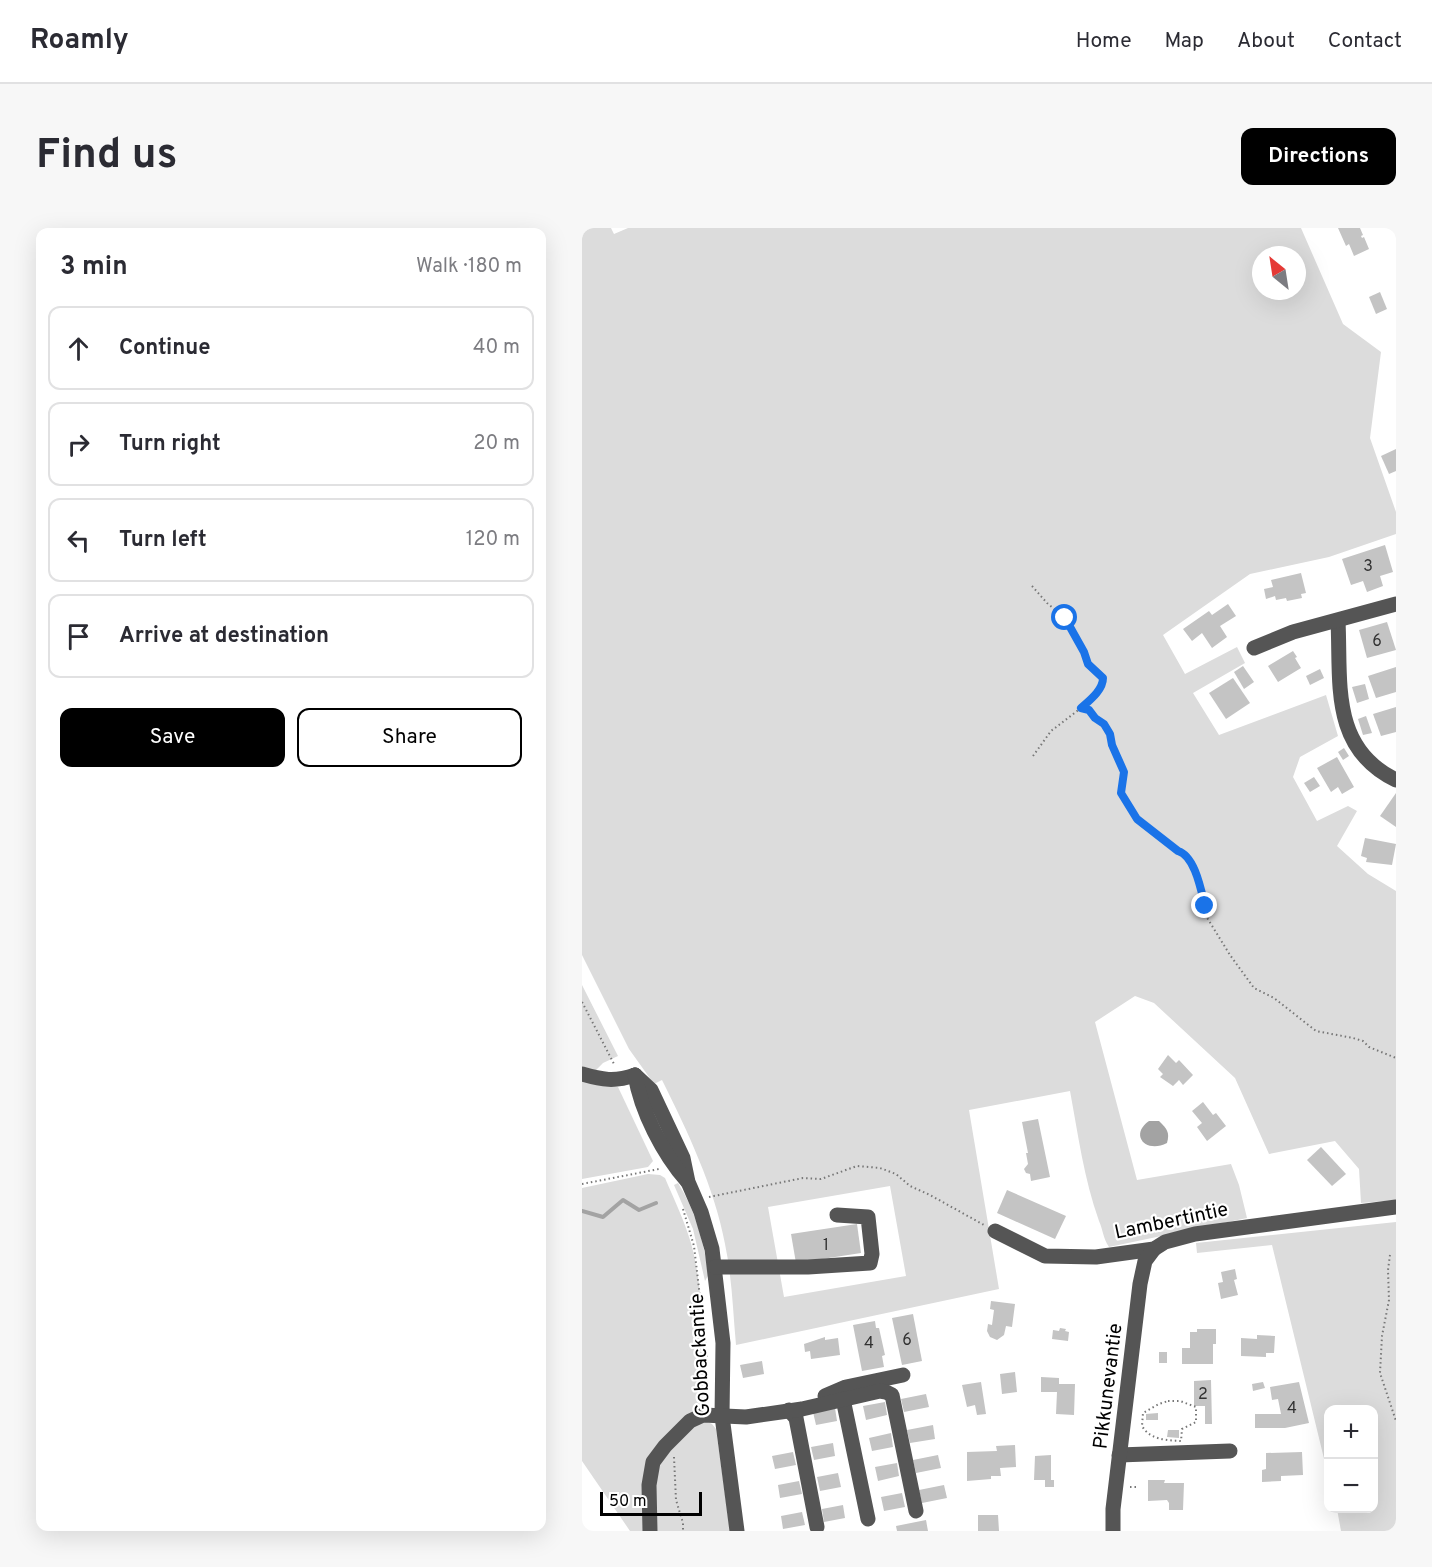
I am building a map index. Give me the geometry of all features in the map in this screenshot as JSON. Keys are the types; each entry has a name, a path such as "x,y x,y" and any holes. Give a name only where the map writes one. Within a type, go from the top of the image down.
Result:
{"street":[{"path":"1254,648 1293,632 1396,604"},
{"path":"1338,621 1333,670 1341,710 1350,736 1372,764 1396,780"},
{"path":"582,1074 602,1080 628,1077"},
{"name":"Gobbackantie","path":"628,1077 651,1090 683,1158 688,1182 703,1221 715,1267 723,1343 722,1416 737,1531"},
{"name":"Lambertintie","path":"995,1232 1045,1256 1096,1257 1154,1249 1165,1242 1195,1234 1360,1210 1396,1207"},
{"path":"715,1267 807,1267 870,1263 872,1254 868,1217 837,1215"},
{"name":"Pikkunevantie","path":"1113,1531 1119,1455 1140,1284 1145,1261 1154,1249"},
{"path":"789,1410 846,1388 903,1375"},
{"path":"650,1531 649,1485 653,1462 673,1438 696,1418 704,1415 746,1417 880,1391 892,1395 916,1511"},
{"path":"843,1400 868,1519"},
{"path":"789,1410 796,1418 817,1527"},
{"path":"1119,1455 1230,1451"}],"path":[{"path":"1032,586 1065,618 1088,664 1103,678 1103,683 1094,696 1051,731 1033,756"},
{"path":"1081,708 1089,710 1104,724 1110,734 1112,745 1124,772 1121,793 1137,819 1178,851 1185,853 1192,861 1206,916 1254,988 1274,998 1316,1031 1363,1041 1369,1047 1396,1058"},
{"path":"582,1002 628,1077"},
{"path":"706,1198 791,1180 821,1179 857,1166 880,1168 896,1174 910,1186 995,1232"},
{"path":"582,1184 657,1169"},
{"path":"681,1204 694,1246 708,1361"},
{"path":"1390,1255 1389,1300 1382,1336 1380,1373 1396,1421"},
{"path":"1168,1401 1180,1401 1196,1407 1196,1422 1182,1429 1181,1441 1162,1440 1145,1431 1142,1426 1143,1413 1168,1401"},
{"path":"673,1438 676,1500 683,1531"},
{"path":"1128,1487 1139,1487"}],"shaded area":[{"path":"582,228 611,228 614,234 628,228 1301,228 1343,324 1381,352 1370,438 1396,512 1396,534 1329,557 1250,574 1163,635 1185,674 1237,647 1245,663 1193,693 1219,735 1326,695 1338,736 1300,757 1293,777 1317,821 1348,806 1357,811 1337,846 1368,874 1396,891 1396,1200 1361,1203 1359,1169 1335,1141 1269,1154 1235,1078 1154,1003 1135,996 1095,1022 1137,1180 1231,1164 1247,1218 1109,1247 1089,1189 1070,1091 969,1110 999,1289 736,1345 731,1282 725,1244 707,1181 662,1080 654,1084 629,1049 582,955","holes":["890,1186 906,1276 784,1297 768,1207"]},
{"path":"582,985 618,1056 603,1063 594,1072 582,1068"},
{"path":"582,1077 618,1087 653,1161 648,1167 582,1179"},
{"path":"1149,1121 1159,1121 1164,1126 1168,1133 1167,1143 1153,1146 1143,1141 1140,1132"},
{"path":"648,1174 665,1178 691,1243 699,1282 703,1324 702,1405 692,1412 649,1456 645,1531 630,1531 582,1461 582,1188"},
{"path":"678,1183 690,1205 701,1239 709,1274 705,1281 693,1229 674,1185"},
{"path":"1396,1222 1396,1531 1341,1531 1338,1513 1378,1513 1378,1405 1324,1405 1324,1459 1272,1245 1197,1253 1196,1243"},
{"path":"706,1421 716,1429 730,1531 657,1531 654,1489 657,1468 661,1459 682,1436 699,1422"}],"building":[{"path":"1338,228 1360,228 1363,235 1361,236 1364,237 1369,249 1354,256 1349,244 1346,246"},
{"path":"1380,292 1387,309 1376,314 1369,297"},
{"path":"1396,449 1396,471 1389,474 1381,456"},
{"path":"1385,545 1393,572 1380,576 1383,586 1367,592 1363,581 1351,585 1342,559"},
{"path":"1301,573 1306,593 1301,594 1302,598 1287,601 1286,598 1276,600 1275,596 1266,599 1264,589 1273,587 1271,580"},
{"path":"1228,604 1236,616 1220,626 1227,637 1212,648 1202,633 1192,641 1183,629 1209,611 1212,615"},
{"path":"1387,622 1396,650 1367,658 1359,630"},
{"path":"1293,651 1301,668 1278,682 1268,666"},
{"path":"1243,666 1254,682 1244,689 1234,672"},
{"path":"1396,667 1396,692 1376,698 1368,676"},
{"path":"1320,669 1324,678 1310,685 1306,676"},
{"path":"1233,678 1250,703 1226,719 1209,693"},
{"path":"1365,684 1369,699 1357,703 1352,687"},
{"path":"1396,707 1396,732 1381,736 1373,714"},
{"path":"1366,716 1372,733 1363,735 1358,719"},
{"path":"1344,748 1349,756 1343,760 1338,752"},
{"path":"1337,757 1354,787 1342,794 1338,787 1331,792 1317,768"},
{"path":"1314,777 1320,786 1310,792 1304,783"},
{"path":"1396,793 1396,827 1380,816"},
{"path":"1365,838 1396,844 1392,865 1366,862 1367,858 1361,856"},
{"path":"1168,1055 1176,1063 1179,1060 1193,1075 1183,1085 1179,1080 1173,1086 1160,1077 1163,1074 1158,1069"},
{"path":"1203,1102 1226,1126 1207,1141 1197,1127 1202,1123 1192,1111"},
{"path":"1038,1119 1050,1177 1031,1181 1030,1174 1024,1169 1028,1164 1026,1153 1028,1153 1022,1122"},
{"path":"1321,1147 1346,1174 1332,1186 1307,1160"},
{"path":"1007,1190 1066,1216 1055,1239 997,1213"},
{"path":"857,1224 861,1253 796,1263 791,1234"},
{"path":"1235,1269 1237,1279 1234,1280 1238,1295 1221,1299 1218,1283 1223,1282 1221,1272"},
{"path":"991,1301 1015,1304 1012,1327 1006,1326 1004,1335 997,1340 990,1337 987,1331 988,1324 992,1325 994,1310 990,1309"},
{"path":"913,1314 922,1361 902,1365 892,1318"},
{"path":"875,1321 876,1328 879,1328 885,1355 882,1356 884,1367 862,1371 853,1325"},
{"path":"1060,1328 1069,1332 1068,1341 1052,1339 1053,1330 1059,1331"},
{"path":"1197,1329 1216,1329 1213,1364 1182,1364 1182,1348 1190,1348 1190,1332 1197,1332"},
{"path":"1257,1335 1275,1336 1274,1353 1266,1353 1266,1357 1241,1356 1241,1338 1257,1339"},
{"path":"825,1337 825,1340 838,1338 840,1355 811,1359 810,1351 805,1352 804,1344"},
{"path":"1159,1352 1167,1352 1167,1363 1159,1363"},
{"path":"762,1361 764,1374 743,1378 740,1365"},
{"path":"1015,1372 1017,1392 1002,1394 1000,1374"},
{"path":"1041,1377 1059,1378 1059,1384 1075,1384 1074,1415 1056,1414 1057,1392 1041,1392"},
{"path":"1211,1380 1212,1424 1205,1424 1205,1406 1194,1406 1194,1381"},
{"path":"981,1382 986,1414 977,1415 975,1405 967,1407 962,1385"},
{"path":"1263,1382 1265,1388 1253,1391 1252,1384"},
{"path":"1299,1382 1309,1423 1285,1428 1255,1428 1255,1414 1281,1414 1278,1399 1272,1400 1270,1387"},
{"path":"926,1394 929,1407 904,1412 901,1399"},
{"path":"885,1402 887,1415 866,1420 863,1406"},
{"path":"835,1408 837,1421 816,1425 813,1412"},
{"path":"1158,1413 1158,1420 1146,1420 1146,1414"},
{"path":"933,1425 935,1439 910,1443 907,1430"},
{"path":"1168,1430 1179,1430 1179,1438 1167,1437"},
{"path":"891,1433 893,1447 872,1451 869,1438"},
{"path":"833,1443 835,1456 814,1460 811,1447"},
{"path":"1015,1445 1016,1467 1000,1468 1001,1476 991,1476 991,1479 967,1481 967,1452 997,1451 996,1446"},
{"path":"793,1452 796,1465 775,1469 772,1456"},
{"path":"1302,1452 1303,1475 1281,1476 1281,1481 1262,1482 1262,1470 1266,1469 1266,1453"},
{"path":"938,1455 941,1468 916,1473 913,1460"},
{"path":"1051,1455 1051,1480 1054,1480 1054,1487 1045,1487 1045,1480 1034,1480 1035,1456"},
{"path":"897,1463 899,1476 878,1481 875,1467"},
{"path":"838,1473 841,1487 820,1491 817,1477"},
{"path":"1148,1480 1184,1483 1183,1510 1169,1510 1167,1500 1148,1501"},
{"path":"799,1481 802,1494 780,1498 778,1485"},
{"path":"944,1485 947,1498 922,1503 919,1490"},
{"path":"902,1493 905,1507 884,1511 881,1497"},
{"path":"843,1505 845,1518 824,1522 822,1509"},
{"path":"802,1512 805,1525 783,1529 781,1516"},
{"path":"978,1515 998,1515 999,1531 978,1531"},
{"path":"926,1520 928,1531 897,1531 896,1526"}],"waterway":[{"path":"582,1211 603,1217 623,1200 639,1210 656,1203"}],"route":[{"path":"1065,618 1088,664 1103,678 1103,683 1094,696 1081,708 1089,710 1104,724 1110,734 1112,745 1124,772 1121,793 1137,819 1178,851 1185,853 1192,861 1205,906"}]}
